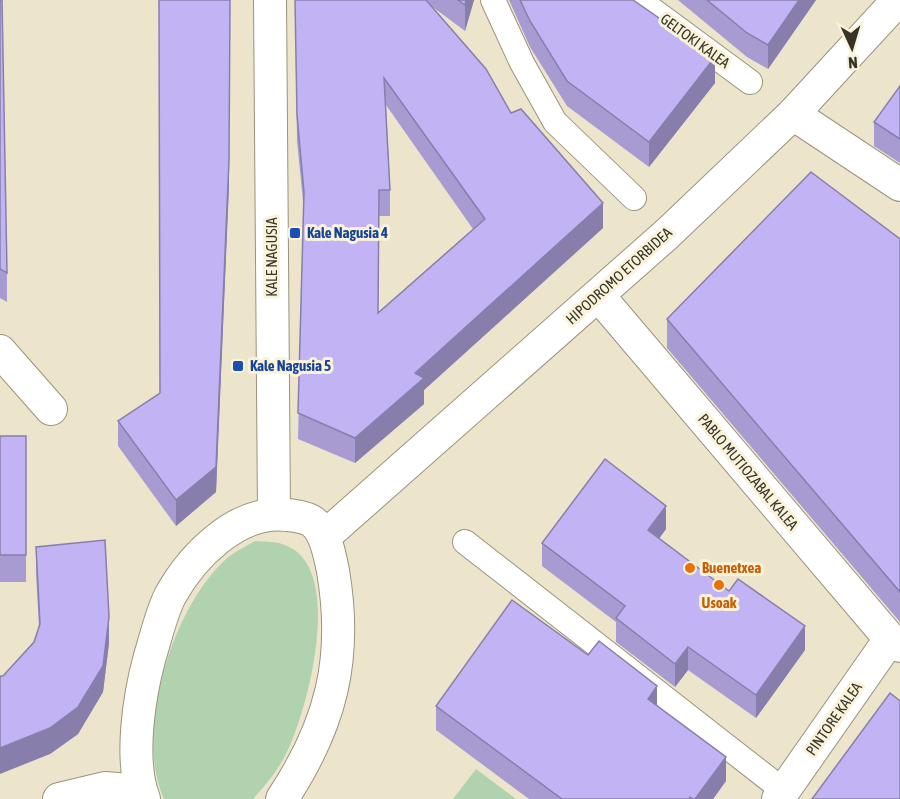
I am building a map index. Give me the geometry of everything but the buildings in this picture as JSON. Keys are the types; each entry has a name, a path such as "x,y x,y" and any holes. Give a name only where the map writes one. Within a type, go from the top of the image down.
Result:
{"street":[{"name":"KALE NAGUSIA","path":"270,0 274,514"},
{"path":"493,0 522,63 555,122 634,198"},
{"name":"GELTOKI KALEA","path":"639,0 750,82"},
{"name":"HIPODROMO ETORBIDEA","path":"324,537 667,234 793,114 898,0"},
{"path":"793,114 900,185"},
{"name":"PABLO MUTIOZABAL KALEA","path":"598,295 895,643"},
{"path":"0,351 51,409"},
{"path":"59,799 105,788 143,795 137,753 139,713 145,673 170,596 198,558 224,534 244,522 274,514 298,516 313,522 324,537 336,592 340,630 337,667 318,735 303,768 282,799"},
{"path":"465,542 781,795"},
{"name":"PINTORE KALEA","path":"781,795 895,643"}],"green space":[{"path":"255,541 282,544 302,557 313,579 318,608 317,641 304,707 295,734 279,766 253,799 164,799 156,771 153,739 164,669 192,603 210,576 231,555"},
{"path":"476,769 516,799 453,799"}],"place":[{"name":"Kale Nagusia 4","path":"295,233"},
{"name":"Kale Nagusia 5","path":"238,366"},
{"name":"Buenetxea","path":"690,568"},
{"name":"Usoak","path":"719,585"}]}
